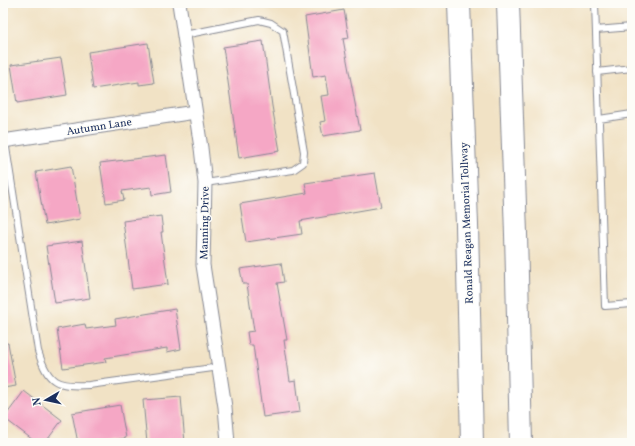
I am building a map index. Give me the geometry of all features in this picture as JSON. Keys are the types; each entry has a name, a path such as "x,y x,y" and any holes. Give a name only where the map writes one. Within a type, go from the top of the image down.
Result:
{"highway":[{"name":"Ronald Reagan Memorial Tollway","path":"458,3 467,225 472,443"},
{"path":"508,3 521,443"}],"street":[{"name":"Manning Drive","path":"179,3 205,183 203,265 206,295 220,367 228,428 228,443"},
{"name":"Autumn Lane","path":"4,141 195,112"}],"lane":[{"path":"595,3 605,306 632,304"},
{"path":"184,35 259,20 271,23 283,31 304,152 303,163 293,170 205,183"},
{"path":"596,30 632,26"},
{"path":"597,72 632,68"},
{"path":"599,119 632,114"},
{"path":"4,141 38,351 43,366 53,381 68,386 89,385 220,367"}],"building":[{"path":"344,10 349,38 343,39 360,130 323,136 320,122 325,121 321,96 329,95 326,75 313,77 305,17"},
{"path":"263,41 280,151 239,158 223,47"},
{"path":"148,43 154,83 139,85 139,82 93,89 88,52"},
{"path":"61,58 67,95 17,103 11,65"},
{"path":"166,155 171,192 152,195 151,187 122,191 124,200 106,203 100,163"},
{"path":"71,166 80,219 45,225 36,172"},
{"path":"375,173 381,207 300,221 302,234 246,242 240,204 307,193 305,183"},
{"path":"161,216 163,232 161,232 168,284 132,289 123,221"},
{"path":"82,241 90,298 55,303 46,246"},
{"path":"281,263 284,282 277,283 287,340 284,340 290,381 296,380 300,412 263,417 253,345 249,345 247,332 254,331 247,284 243,284 240,269"},
{"path":"175,309 181,349 167,352 167,348 105,358 106,362 63,368 57,329 85,324 86,329 116,325 115,319"},
{"path":"8,343 16,386 3,388 3,344"},
{"path":"24,391 62,420 45,443 37,443 4,418"},
{"path":"181,397 185,443 147,443 143,400"},
{"path":"120,405 126,438 99,443 78,443 72,413"}]}
